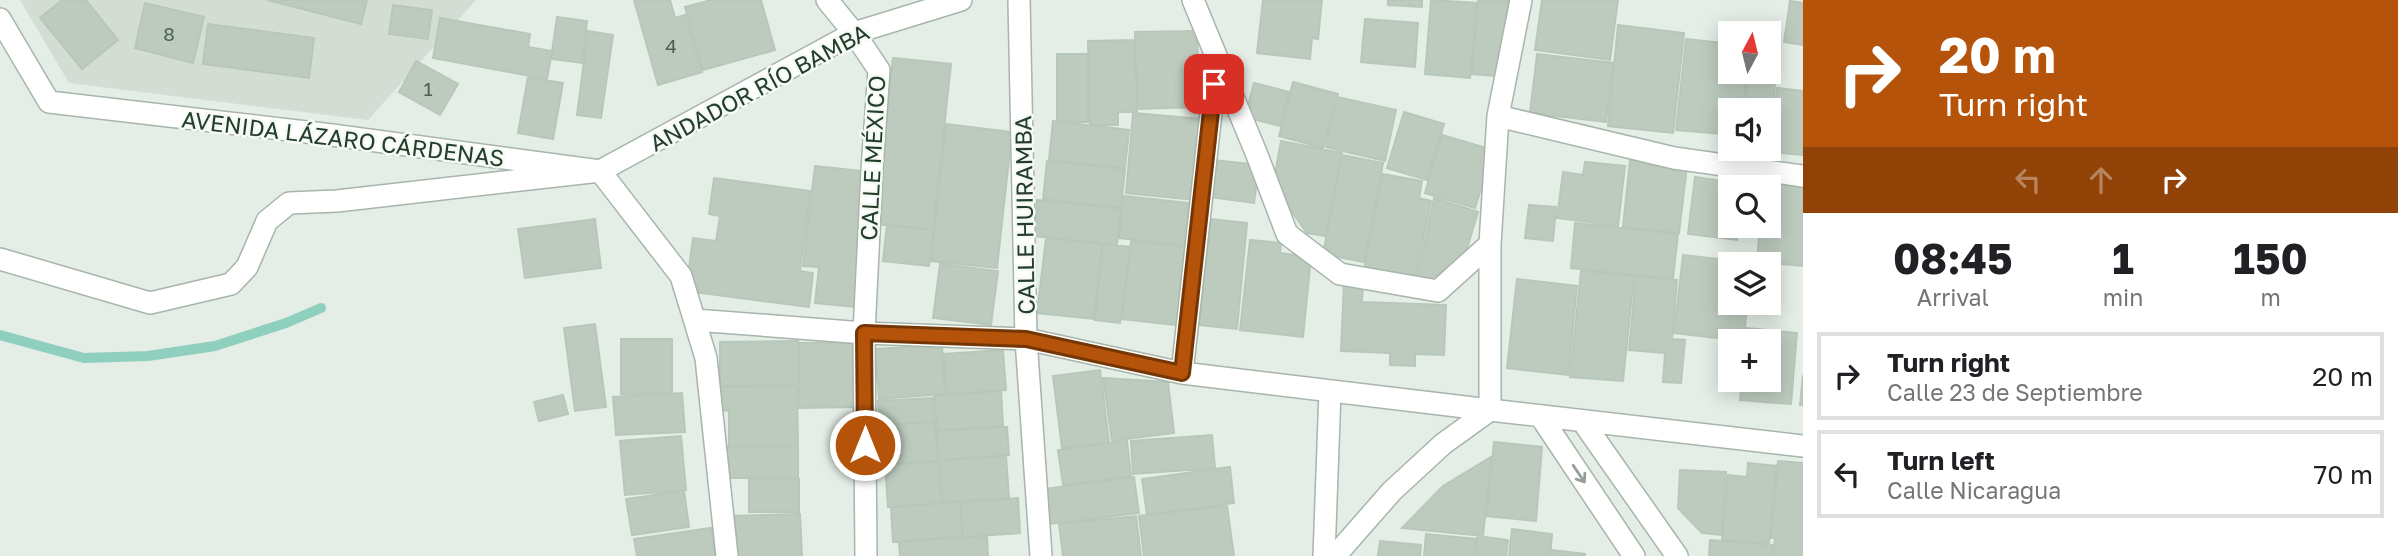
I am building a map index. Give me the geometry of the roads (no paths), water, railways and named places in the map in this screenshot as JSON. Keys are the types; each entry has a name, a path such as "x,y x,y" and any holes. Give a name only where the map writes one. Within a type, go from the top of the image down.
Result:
{"street":[{"name":"CALLE MÉXICO","path":"827,0 879,69 864,333 866,556"},
{"name":"ANDADOR RÍO BAMBA","path":"600,171 854,33 961,0"},
{"name":"CALLE HUIRAMBA","path":"1019,0 1026,339 1041,556"},
{"path":"1193,0 1287,234 1340,274 1438,291 1490,244"},
{"path":"1490,410 1490,244 1498,117 1521,0"},
{"name":"AVENIDA LÁZARO CÁRDENAS","path":"0,19 49,102 345,136 600,171"},
{"path":"1182,373 1217,57"},
{"path":"1498,117 1674,158 1803,176"},
{"path":"0,259 150,303 231,284 247,267 267,221 289,203 337,201 600,171 681,276 706,358 727,556"},
{"path":"695,320 864,333 1026,339 1182,373 1803,446"},
{"path":"1324,556 1330,391"},
{"path":"1335,556 1392,491 1443,444 1490,410"},
{"path":"1541,417 1634,556"},
{"path":"1583,422 1677,556"}],"waterway":[{"path":"0,335 84,358 148,356 215,346 286,323 321,308"}]}
